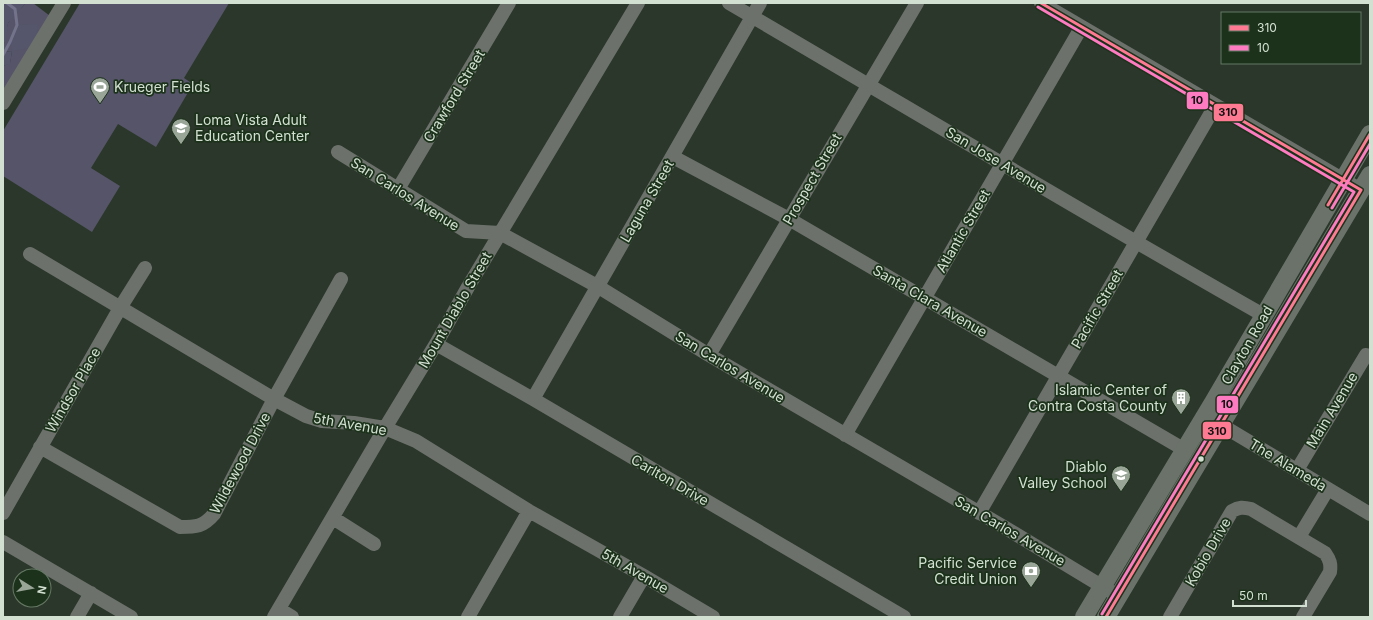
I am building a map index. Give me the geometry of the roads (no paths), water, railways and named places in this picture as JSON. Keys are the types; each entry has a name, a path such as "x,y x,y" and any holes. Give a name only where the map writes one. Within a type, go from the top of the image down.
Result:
{"main road":[{"name":"Clayton Road","path":"1084,617 1206,416 1370,134"},
{"name":"Clayton Road","path":"1106,617 1370,175"}],"street":[{"path":"3,104 64,3"},
{"name":"Crawford Street","path":"398,189 509,3"},
{"name":"Mount Diablo Street","path":"277,613 500,233 638,3"},
{"name":"San Jose Avenue","path":"729,3 1265,316"},
{"name":"Laguna Street","path":"533,399 760,3"},
{"name":"Prospect Street","path":"710,355 917,3"},
{"path":"1041,3 1361,190"},
{"name":"Atlantic Street","path":"845,435 1082,28"},
{"name":"Pacific Street","path":"979,513 1215,106"},
{"name":"San Carlos Avenue","path":"338,152 466,231 500,233 597,286 710,355 1118,596"},
{"name":"Santa Clara Avenue","path":"673,157 789,219 1185,450"},
{"name":"5th Avenue","path":"30,254 274,399 306,416 322,421 354,423 385,428 416,441 529,511 713,617"},
{"name":"Windsor Place","path":"3,513 144,268"},
{"name":"Wildewood Drive","path":"40,447 180,527 196,527 208,522 214,514 274,399 341,279"},
{"name":"Carlton Drive","path":"436,344 533,399 904,617"},
{"name":"Main Avenue","path":"1297,470 1366,355 1370,356"},
{"name":"The Alameda","path":"1206,416 1370,514"},
{"path":"1302,617 1330,572 1331,565 1325,553 1299,537 1328,489"},
{"name":"Kobio Drive","path":"1170,617 1232,511 1244,507 1251,509 1299,537"},
{"path":"468,617 529,511"},
{"path":"332,518 374,544"},
{"path":"3,542 131,617"},
{"path":"620,617 644,576"},
{"path":"77,617 91,593"},
{"path":"277,613 292,617"}],"waterway":[{"path":"3,55 17,25 15,9 7,3"}],"place":[{"name":"Krueger Fields","path":"100,104"},
{"name":"Loma Vista Adult Education Center","path":"181,145"},
{"name":"Islamic Center of Contra Costa County","path":"1181,415"},
{"name":"Diablo Valley School","path":"1121,492"},
{"name":"Pacific Service Credit Union","path":"1031,588"}]}
